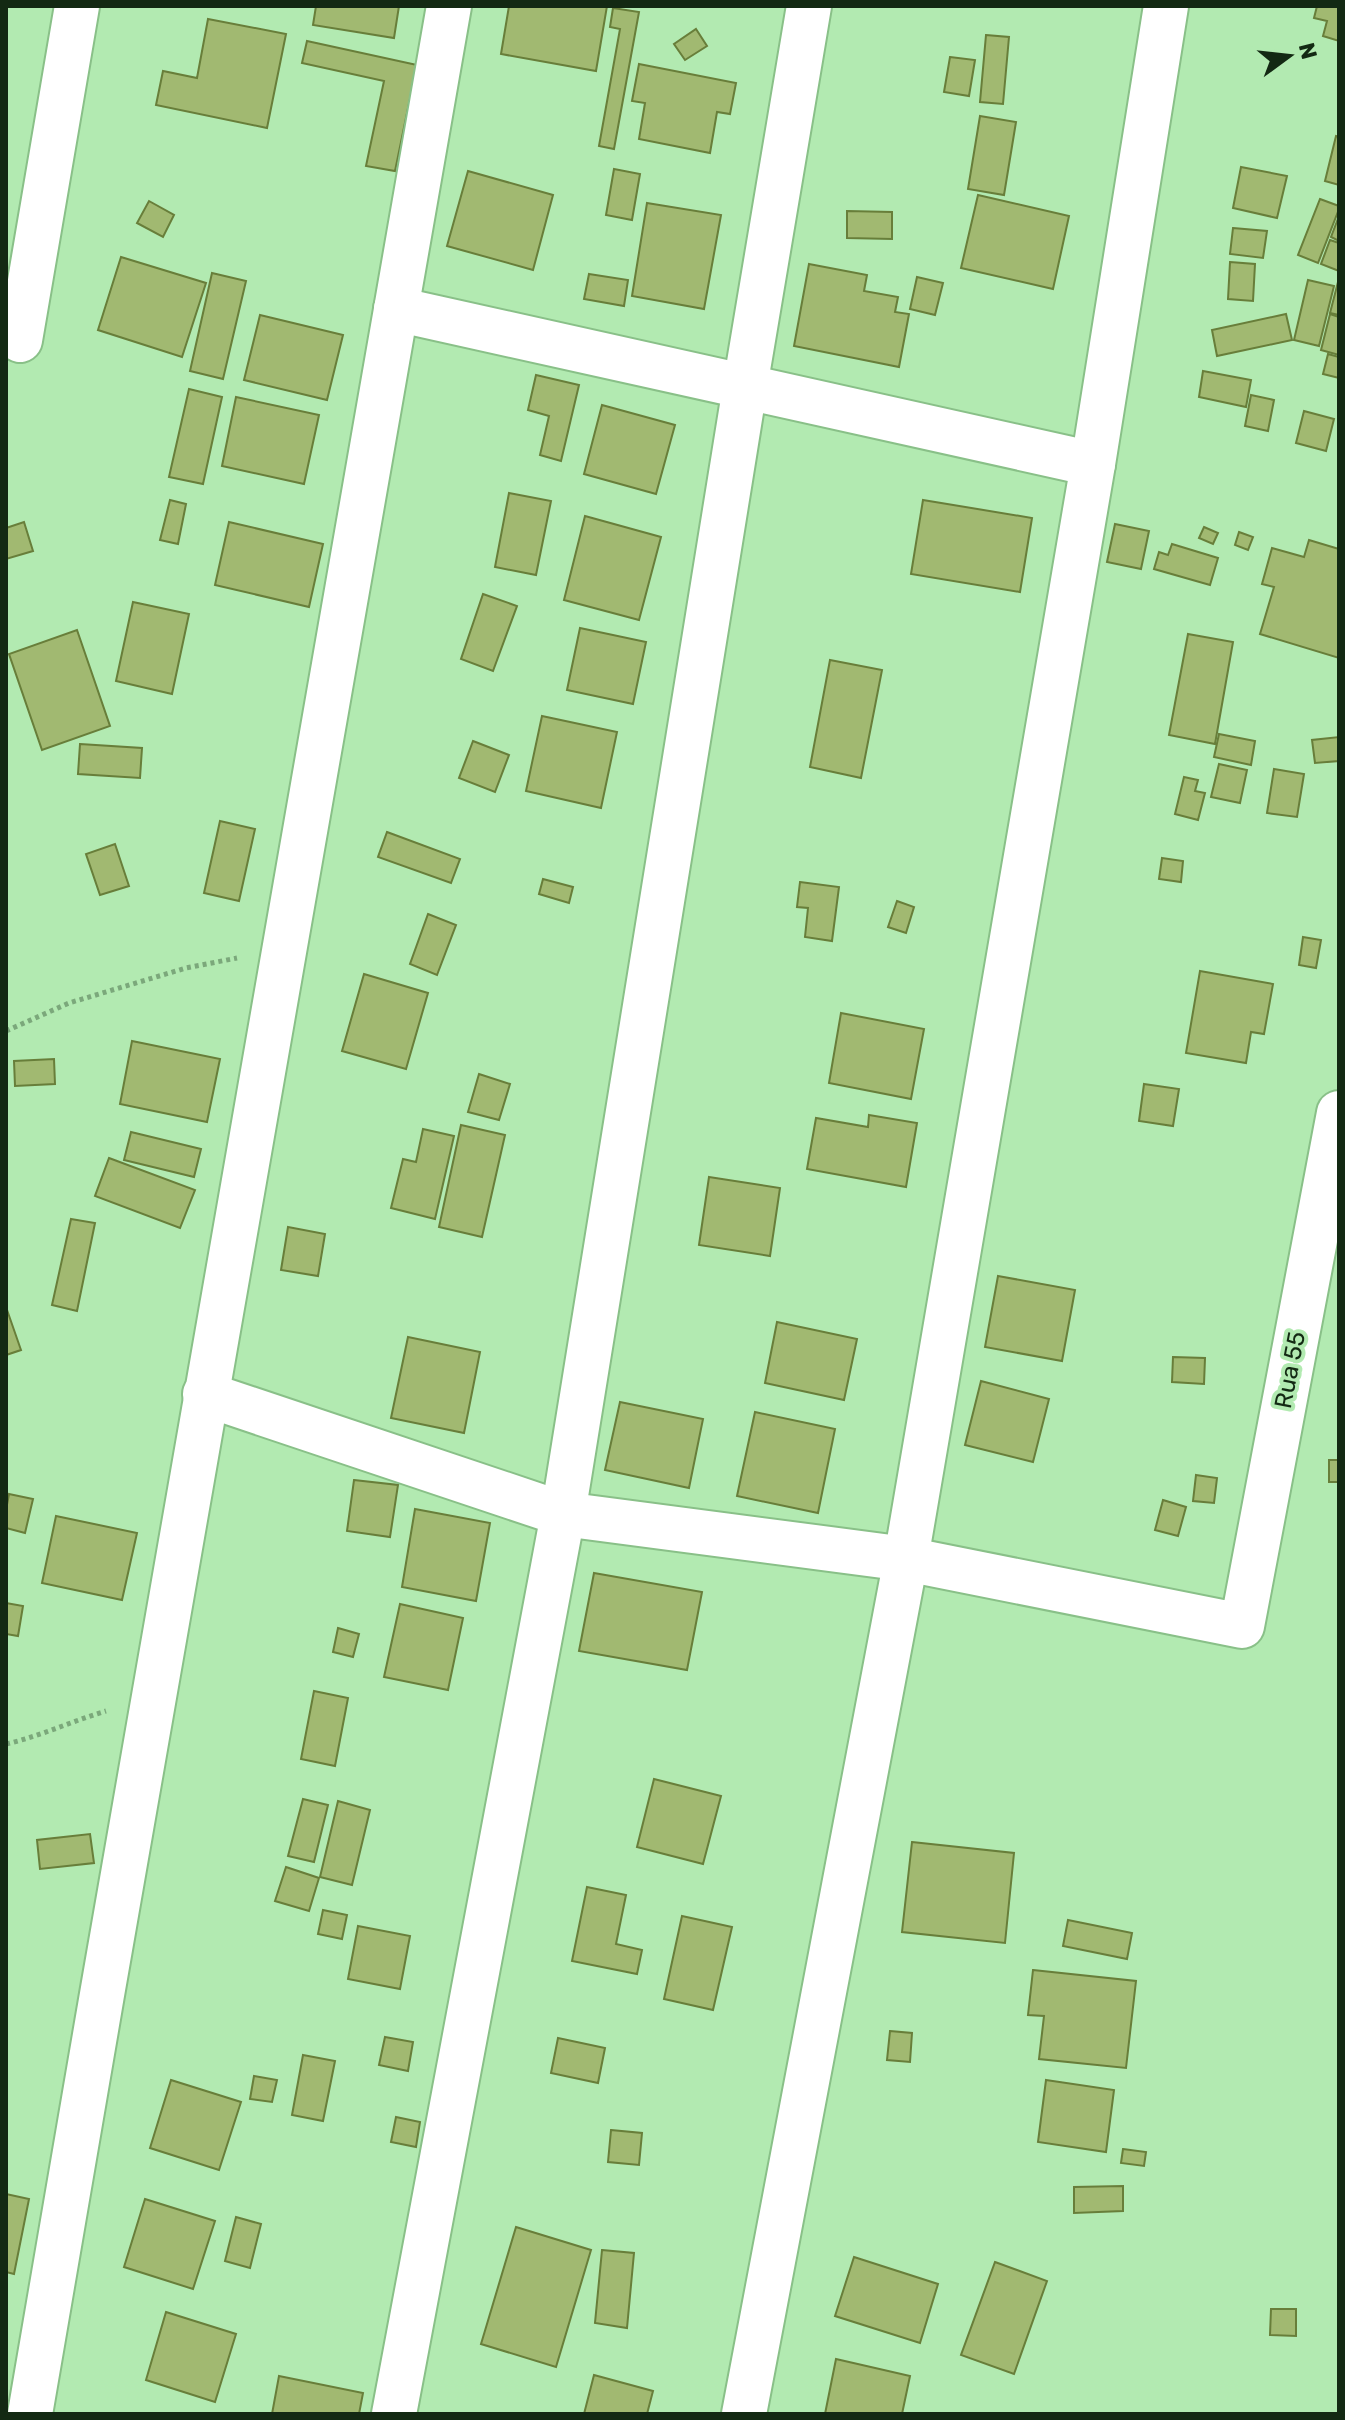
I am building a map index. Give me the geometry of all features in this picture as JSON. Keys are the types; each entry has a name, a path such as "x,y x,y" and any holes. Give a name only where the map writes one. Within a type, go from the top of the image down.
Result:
{"street":[{"path":"20,340 77,6"},
{"path":"30,2414 152,1694 449,6"},
{"path":"394,2414 563,1514 809,6"},
{"path":"744,2414 906,1559 1093,464 1166,6"},
{"path":"396,309 1093,464"},
{"name":"Rua 55","path":"906,1559 1242,1626 1339,1113"},
{"path":"205,1394 563,1514 906,1559"}],"path":[{"path":"6,1031 69,1003 186,968 285,949"},
{"path":"6,1744 37,1737 152,1694"}],"building":[{"path":"316,6 399,6 394,38 313,25"},
{"path":"509,6 607,6 596,71 501,54"},
{"path":"1317,6 1339,6 1339,41 1323,36 1327,21 1314,18"},
{"path":"613,8 639,12 614,149 599,146 620,29 610,27"},
{"path":"208,19 286,34 267,128 156,105 163,71 197,78"},
{"path":"696,29 707,46 685,60 674,44"},
{"path":"986,35 1009,37 1003,104 980,102"},
{"path":"307,41 417,65 395,171 366,166 384,81 302,63"},
{"path":"950,57 975,60 969,96 944,92"},
{"path":"639,64 736,83 730,114 717,112 710,153 639,139 645,103 632,101"},
{"path":"980,116 1016,122 1004,195 968,189"},
{"path":"1336,136 1339,137 1339,185 1325,181"},
{"path":"1241,167 1287,176 1277,218 1233,208"},
{"path":"614,169 640,174 632,220 606,215"},
{"path":"468,171 553,195 533,270 447,246"},
{"path":"978,195 1069,216 1053,289 961,268"},
{"path":"1320,199 1339,206 1339,209 1318,263 1298,255"},
{"path":"149,201 174,215 163,237 137,223"},
{"path":"647,203 721,215 704,309 632,296"},
{"path":"847,211 892,212 892,239 847,238"},
{"path":"1339,216 1339,241 1331,237"},
{"path":"1233,228 1267,231 1263,258 1230,254"},
{"path":"1330,240 1339,243 1339,271 1321,264"},
{"path":"121,257 206,283 182,357 98,330"},
{"path":"1230,262 1255,264 1253,301 1228,299"},
{"path":"809,264 867,275 864,291 898,297 895,312 909,314 899,367 794,346"},
{"path":"212,273 246,281 223,379 190,371"},
{"path":"589,274 628,280 624,306 584,299"},
{"path":"917,277 943,283 935,315 910,309"},
{"path":"1308,280 1334,286 1319,346 1294,340"},
{"path":"1339,282 1339,315 1330,313"},
{"path":"1286,314 1292,340 1217,356 1212,330"},
{"path":"1330,314 1339,317 1339,355 1321,350"},
{"path":"260,315 343,335 327,400 244,380"},
{"path":"1328,354 1339,357 1339,378 1323,374"},
{"path":"1203,371 1251,380 1246,407 1199,397"},
{"path":"536,375 579,385 561,461 540,455 549,416 528,410"},
{"path":"189,389 222,397 203,484 169,477"},
{"path":"1251,395 1274,400 1268,431 1245,426"},
{"path":"236,397 319,415 304,484 222,466"},
{"path":"602,405 675,425 656,494 584,474"},
{"path":"1304,411 1334,419 1326,451 1296,443"},
{"path":"509,493 551,501 536,575 495,567"},
{"path":"170,500 186,504 178,544 160,540"},
{"path":"923,500 1032,518 1020,592 911,574"},
{"path":"585,516 661,537 639,620 564,600"},
{"path":"24,522 33,551 6,559 6,528"},
{"path":"229,522 323,544 309,607 215,585"},
{"path":"1115,524 1149,531 1141,569 1107,562"},
{"path":"1204,527 1218,533 1213,544 1199,538"},
{"path":"1239,532 1253,537 1248,550 1235,545"},
{"path":"1309,540 1339,549 1339,658 1260,634 1274,587 1262,584 1272,548 1304,557"},
{"path":"1172,544 1218,558 1210,585 1154,569 1159,552 1168,555"},
{"path":"483,594 517,606 493,671 461,659"},
{"path":"133,602 189,614 172,694 116,681"},
{"path":"580,628 646,642 633,704 567,690"},
{"path":"77,630 110,726 42,750 9,654"},
{"path":"1188,634 1233,642 1215,744 1169,735"},
{"path":"830,660 882,670 861,778 810,767"},
{"path":"542,716 617,732 601,808 526,791"},
{"path":"1219,734 1255,741 1251,765 1214,757"},
{"path":"1339,737 1339,761 1315,763 1312,740"},
{"path":"473,741 509,755 495,792 459,778"},
{"path":"80,744 142,748 140,778 78,774"},
{"path":"1219,764 1247,770 1240,803 1211,797"},
{"path":"1274,769 1304,774 1297,817 1267,813"},
{"path":"1184,777 1198,780 1195,791 1205,793 1198,820 1175,814"},
{"path":"220,821 255,829 239,901 204,893"},
{"path":"387,832 460,859 451,883 378,857"},
{"path":"115,844 129,886 100,895 86,854"},
{"path":"1162,858 1183,861 1181,882 1159,879"},
{"path":"543,879 573,887 569,903 539,894"},
{"path":"800,882 839,887 832,941 805,937 808,908 797,907"},
{"path":"897,901 914,907 906,933 888,927"},
{"path":"428,914 456,925 437,975 410,964"},
{"path":"1303,937 1321,940 1316,968 1299,965"},
{"path":"1200,971 1273,984 1264,1034 1251,1032 1246,1063 1186,1053"},
{"path":"364,974 428,993 406,1069 342,1051"},
{"path":"841,1013 924,1029 911,1099 829,1083"},
{"path":"132,1041 220,1059 207,1122 120,1104"},
{"path":"54,1059 55,1084 15,1086 14,1061"},
{"path":"479,1074 510,1084 499,1120 468,1112"},
{"path":"1144,1084 1179,1089 1173,1126 1139,1121"},
{"path":"869,1115 917,1123 906,1187 807,1169 816,1118 868,1127"},
{"path":"461,1125 505,1135 482,1237 439,1227"},
{"path":"423,1129 454,1136 435,1219 391,1208 403,1159 416,1162"},
{"path":"131,1132 201,1149 194,1177 124,1160"},
{"path":"109,1158 195,1190 180,1228 95,1196"},
{"path":"709,1177 780,1188 770,1256 699,1245"},
{"path":"71,1219 95,1223 77,1311 52,1305"},
{"path":"288,1227 325,1234 318,1276 281,1270"},
{"path":"998,1276 1075,1290 1062,1361 985,1347"},
{"path":"6,1307 21,1350 6,1355"},
{"path":"777,1322 857,1339 844,1400 765,1383"},
{"path":"408,1337 480,1352 464,1433 391,1418"},
{"path":"1173,1357 1205,1358 1204,1384 1172,1382"},
{"path":"981,1381 1049,1399 1033,1462 965,1445"},
{"path":"620,1402 703,1419 689,1488 605,1470"},
{"path":"755,1412 835,1429 818,1513 737,1496"},
{"path":"1329,1460 1339,1460 1339,1482 1329,1482"},
{"path":"1196,1475 1217,1478 1214,1503 1193,1501"},
{"path":"354,1480 398,1485 390,1537 347,1531"},
{"path":"9,1494 33,1499 25,1533 6,1528"},
{"path":"1163,1500 1186,1507 1178,1536 1155,1530"},
{"path":"415,1509 490,1523 476,1601 402,1587"},
{"path":"56,1516 137,1533 122,1600 42,1583"},
{"path":"594,1573 702,1592 687,1670 579,1651"},
{"path":"6,1603 23,1606 18,1636 6,1634"},
{"path":"400,1604 463,1618 448,1690 384,1677"},
{"path":"338,1628 359,1634 353,1657 333,1652"},
{"path":"314,1691 348,1698 335,1766 301,1759"},
{"path":"654,1779 721,1796 703,1864 637,1847"},
{"path":"303,1799 328,1805 314,1862 288,1856"},
{"path":"338,1801 370,1810 352,1885 320,1877"},
{"path":"90,1834 94,1863 40,1869 37,1840"},
{"path":"912,1842 1014,1853 1005,1943 902,1932"},
{"path":"286,1867 319,1878 309,1911 275,1901"},
{"path":"587,1887 626,1895 616,1944 642,1950 637,1974 572,1961"},
{"path":"323,1910 347,1915 342,1939 318,1934"},
{"path":"682,1916 732,1927 713,2010 664,1999"},
{"path":"1068,1920 1132,1933 1127,1959 1063,1946"},
{"path":"358,1926 410,1936 400,1989 348,1979"},
{"path":"1033,1970 1136,1981 1126,2068 1039,2059 1044,2016 1028,2015"},
{"path":"890,2031 912,2033 910,2062 887,2060"},
{"path":"385,2037 413,2042 408,2071 379,2065"},
{"path":"558,2038 605,2048 598,2083 551,2073"},
{"path":"303,2055 335,2061 323,2121 292,2115"},
{"path":"254,2076 277,2080 272,2102 250,2099"},
{"path":"171,2080 241,2102 219,2170 150,2148"},
{"path":"1046,2080 1114,2090 1106,2152 1038,2142"},
{"path":"396,2117 420,2122 416,2147 391,2142"},
{"path":"611,2130 642,2133 639,2165 608,2162"},
{"path":"1123,2149 1146,2152 1144,2166 1121,2163"},
{"path":"1123,2186 1123,2211 1074,2213 1074,2187"},
{"path":"6,2194 29,2199 14,2274 6,2272"},
{"path":"145,2199 215,2221 193,2289 124,2267"},
{"path":"236,2217 261,2224 250,2268 225,2261"},
{"path":"516,2227 591,2250 556,2367 481,2344"},
{"path":"602,2250 634,2253 627,2328 595,2323"},
{"path":"854,2257 938,2284 920,2343 835,2316"},
{"path":"995,2262 1047,2281 1014,2374 961,2355"},
{"path":"1271,2309 1296,2309 1296,2336 1270,2335"},
{"path":"166,2312 236,2334 215,2402 146,2380"},
{"path":"836,2359 910,2376 902,2414 825,2414"},
{"path":"594,2375 653,2391 647,2414 584,2414"},
{"path":"279,2376 363,2393 359,2414 272,2414"}]}
